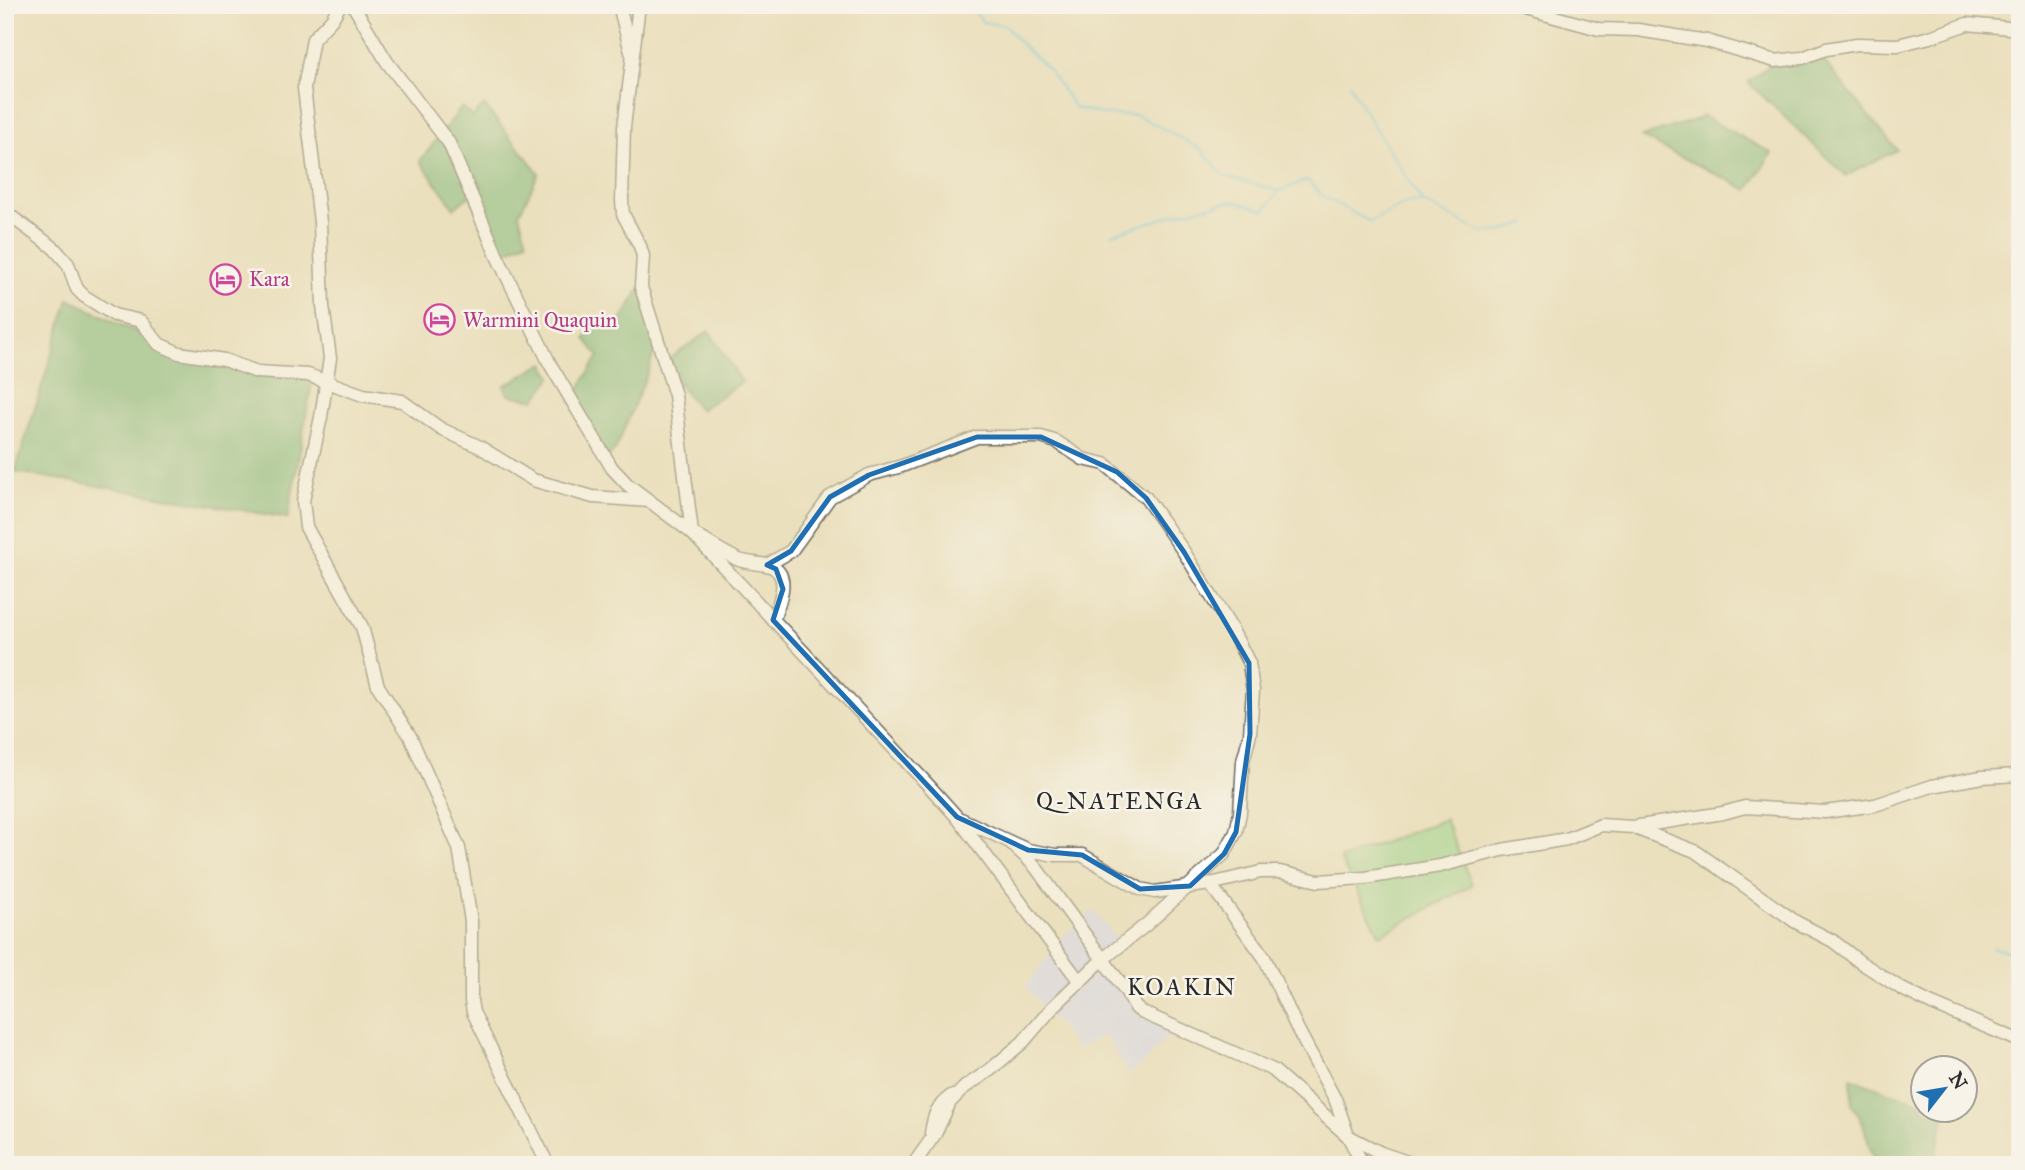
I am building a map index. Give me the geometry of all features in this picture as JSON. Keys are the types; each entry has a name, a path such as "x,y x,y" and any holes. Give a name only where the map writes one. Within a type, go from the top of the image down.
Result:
{"street":[{"path":"340,5 332,19 313,39 304,88 320,222 323,306 330,358 303,501 306,527 362,627 378,686 410,736 459,848 471,921 473,1012 548,1165"},
{"path":"355,5 387,62 449,143 497,256 550,364 605,459 628,484 692,533 738,559 776,569 782,579 783,589 773,620"},
{"path":"619,5 634,63"},
{"path":"639,5 634,63 624,127 622,207 643,256 641,287 676,395 692,533 957,817 1080,982"},
{"path":"1511,5 1599,29 1638,30 1707,41 1775,61 1802,58 1857,44 1898,45 1966,24 2020,29"},
{"path":"5,212 54,248 68,264 77,289 84,296 114,315 141,321 159,344 179,353 224,360 257,372 308,375 363,395 402,401 441,429 480,447 533,480 593,497 649,501"},
{"path":"767,565 791,551 830,498 869,475 902,466 977,437 1041,437 1057,442 1083,459 1105,464 1146,498 1184,552 1249,663 1253,690 1251,723 1243,761 1240,813 1236,832 1224,854 1147,924 1102,960 1053,1007 1023,1042 965,1087 950,1102 913,1165"},
{"path":"957,817 1028,850 1055,855 1082,855 1140,889 1156,892 1210,884 1261,872 1280,872 1318,881 1365,878 1567,839 1601,825 1633,827 1745,807 1825,812 1875,805 1932,786 1982,777 2020,775"},
{"path":"1633,827 1695,851 1796,922 1833,941 1902,989 2020,1041"},
{"path":"1010,842 1034,865 1141,1012 1273,1070 1348,1136 1381,1153 1416,1165"},
{"path":"1210,884 1264,957 1297,1028 1336,1101 1348,1136 1363,1165"}],"highlighted area":[{"path":"977,437 1041,437 1117,472 1146,498 1184,552 1249,663 1250,734 1236,832 1224,854 1190,886 1140,889 1082,855 1028,850 957,817 773,620 783,589 776,569 767,565 791,551 830,497 869,475"}],"shaded area":[{"path":"1093,910 1121,945 1102,960 1135,1006 1177,1028 1130,1076 1104,1035 1079,1050 1026,987 1062,938"}],"green space":[{"path":"1817,53 1897,150 1846,176 1748,82 1775,61"},
{"path":"484,105 539,173 519,214 527,241 497,256 471,195 454,208 420,161 462,107 473,117"},
{"path":"1702,116 1772,153 1748,190 1641,137"},
{"path":"641,287 656,347 615,451 605,459 571,401 599,356 585,339 598,320 615,331"},
{"path":"69,299 179,353 313,377 288,518 15,472"},
{"path":"709,331 742,382 700,410 668,372 665,362"},
{"path":"544,363 552,377 535,400 509,395 504,386"},
{"path":"1445,819 1472,885 1380,935 1340,859"},
{"path":"1851,1078 1910,1099 1910,1124 1943,1124 1934,1165 1875,1165 1863,1124 1852,1103"}],"waterway":[{"path":"969,5 983,22 1006,26 1048,69 1075,108 1107,115 1137,115 1201,149 1224,176 1279,191 1307,180 1324,197 1370,222 1405,204 1422,202 1479,231 1501,232 1526,223"},
{"path":"1350,84 1422,202"},
{"path":"1112,234 1182,212 1233,201 1264,210 1279,191"},
{"path":"1992,948 2020,953"}],"place":[{"name":"Kara","path":"226,279"},
{"name":"Warmini Quaquin","path":"440,320"}],"district":[{"name":"Q-NATENGA","path":"1120,801"},
{"name":"KOAKIN","path":"1182,987"}]}
